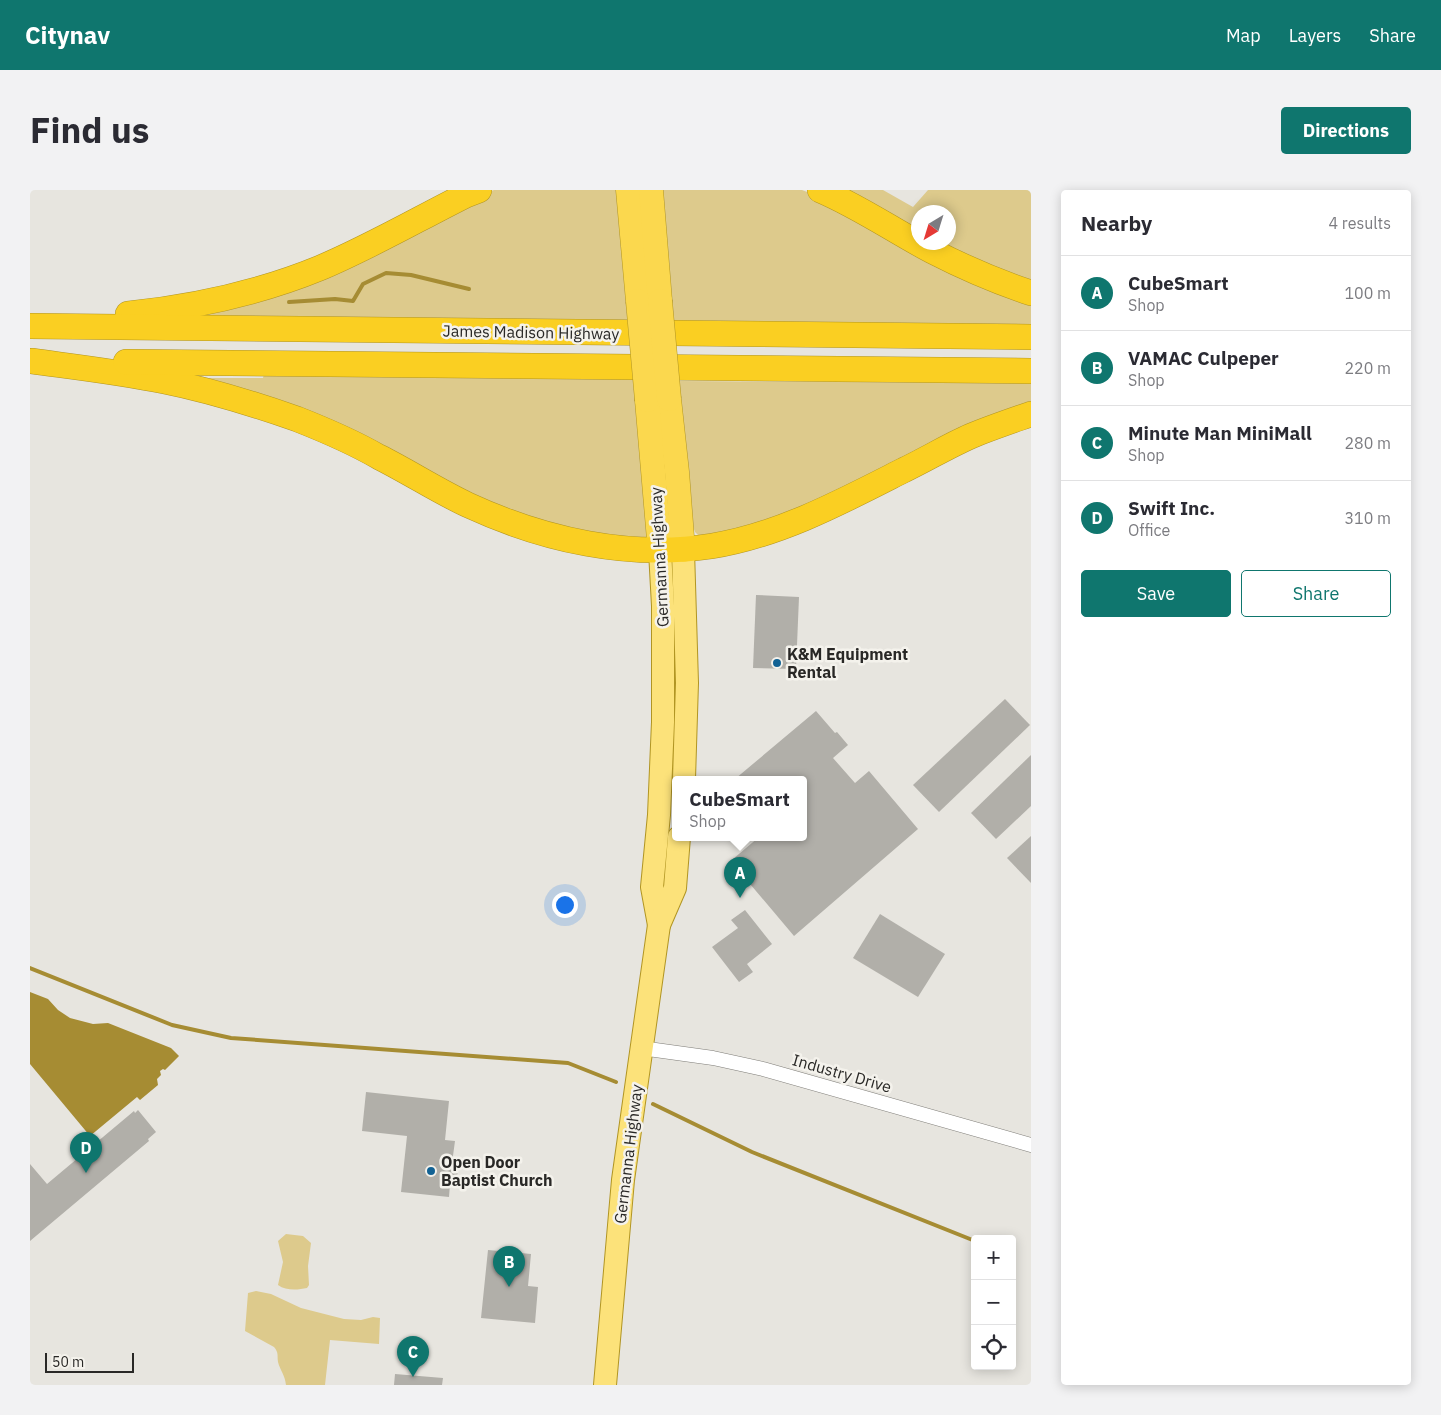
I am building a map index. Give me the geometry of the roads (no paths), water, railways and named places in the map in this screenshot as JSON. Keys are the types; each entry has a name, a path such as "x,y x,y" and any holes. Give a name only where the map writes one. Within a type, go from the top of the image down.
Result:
{"highway":[{"path":"30,325 192,306 284,282 358,250 466,194 479,190"},
{"name":"Germanna Highway","path":"628,190 649,301 672,550"},
{"name":"Germanna Highway","path":"649,301 651,190"},
{"path":"820,190 870,214 932,251 986,276 1031,293"},
{"name":"James Madison Highway","path":"30,325 1031,337"},
{"path":"31,361 167,382 251,403 347,440 461,501 502,520 571,541 624,549 672,550 723,544 791,524 824,510 970,437 1031,414"},
{"name":"James Madison Highway","path":"31,361 1031,372"}],"main road":[{"name":"Germanna Highway","path":"672,550 687,674 684,776"},
{"name":"Germanna Highway","path":"659,925 652,887 660,815 663,722 663,606 672,550"},
{"name":"Germanna Highway","path":"605,1385 623,1180 641,1048 659,925 675,888 680,841"}],"street":[{"name":"Industry Drive","path":"641,1048 713,1058 763,1069 1031,1145"}],"waterway":[{"path":"289,302 335,299 353,301 363,284 386,273 411,275 469,289"},
{"path":"30,968 172,1025 231,1038 568,1063 616,1082"},
{"path":"653,1104 752,1152 971,1239"}],"place":[{"name":"K&M Equipment Rental","path":"777,663"},
{"name":"CubeSmart","path":"740,898"},
{"name":"Open Door Baptist Church","path":"431,1171"},
{"name":"Swift Inc.","path":"86,1173"},
{"name":"VAMAC Culpeper","path":"509,1287"},
{"name":"Minute Man MiniMall","path":"413,1377"}]}
